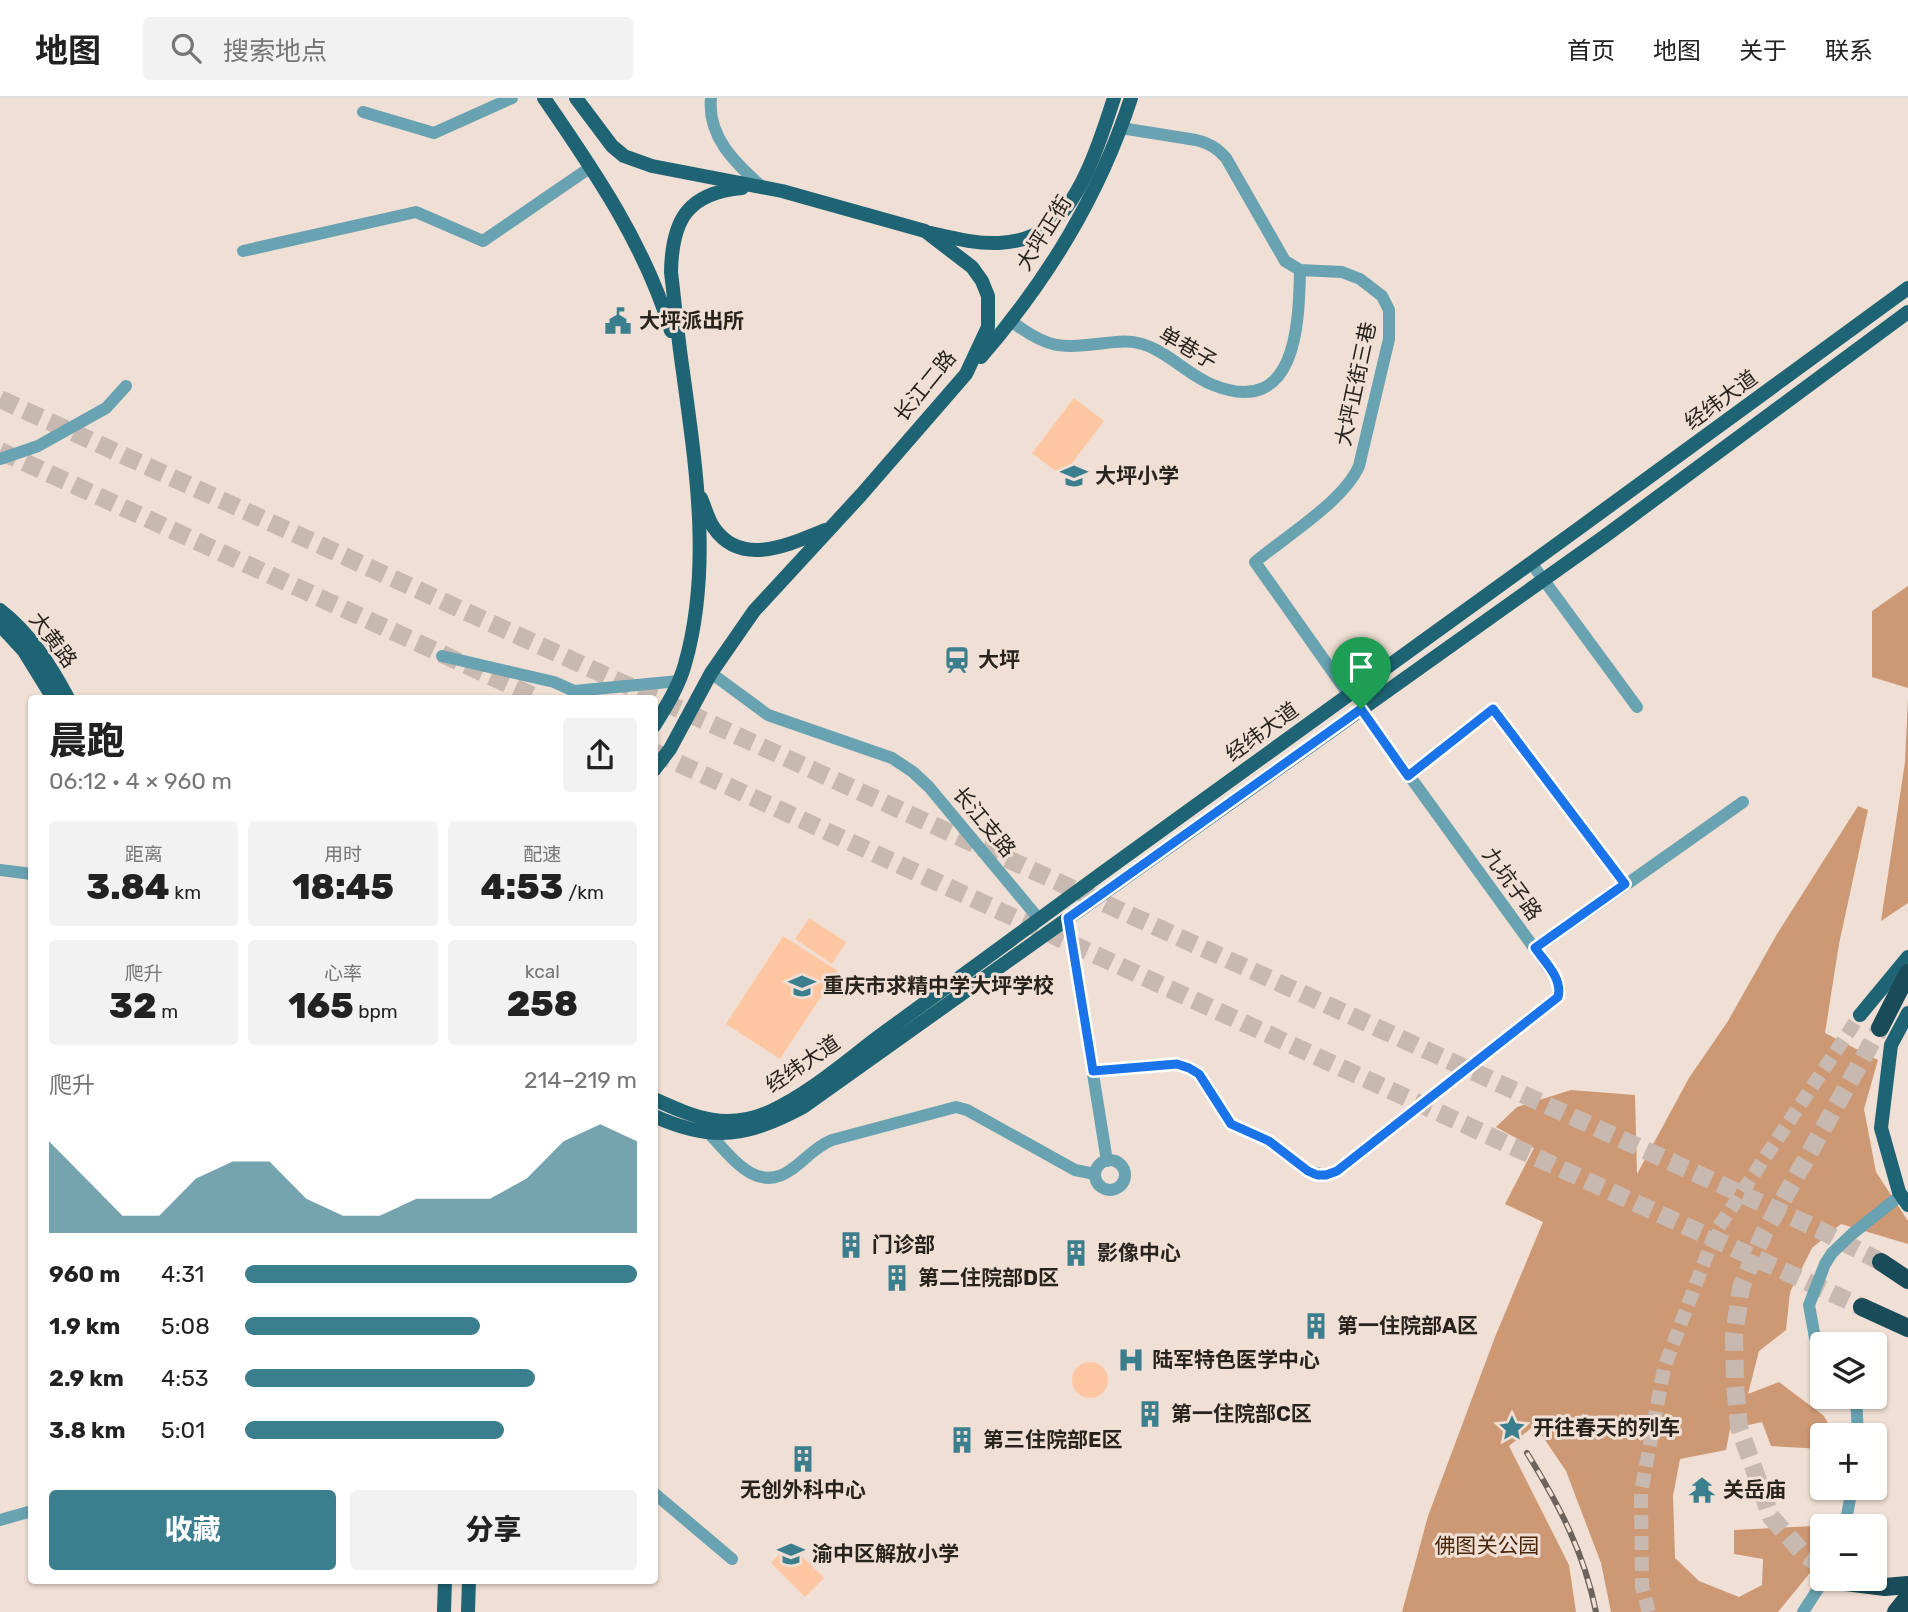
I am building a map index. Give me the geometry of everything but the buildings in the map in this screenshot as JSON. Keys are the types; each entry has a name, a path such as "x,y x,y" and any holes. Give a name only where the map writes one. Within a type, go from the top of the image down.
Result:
{"highway":[{"path":"1880,1028 1908,973"},
{"path":"1881,1262 1908,1280"},
{"path":"1862,1307 1908,1328"},
{"path":"1887,1587 1908,1585"},
{"path":"1896,1612 1908,1597"}],"main road":[{"name":"长江二路","path":"544,98 624,220 651,272 683,373"},
{"name":"长江二路","path":"576,98 612,146 624,156 652,166 761,186 925,232 972,267 988,296 988,327 966,374 754,611 711,673 670,749 658,765"},
{"name":"大坪正街","path":"925,232 971,242 1001,243 1032,236 1045,229 1063,210 1082,180 1114,98"},
{"name":"大坪正街","path":"966,374 1011,321 1050,267 1086,207 1103,174 1131,98"},
{"name":"长江二路","path":"658,719 679,681 694,630 699,542 698,490 671,272 671,250 680,220 688,209 709,194 721,190 761,186"},
{"name":"经纬大道","path":"658,1101 690,1115 727,1122 748,1119 794,1099 1908,288"},
{"name":"经纬大道","path":"658,1118 686,1128 724,1135 750,1130 803,1107 1605,536 1908,312"},
{"name":"长江二路","path":"698,490 714,528 728,542 747,551 785,546 830,528"},
{"name":"大黄路","path":"0,610 33,641 66,695"},
{"name":"大黄路","path":"0,625 24,651 51,695"},
{"path":"1860,1015 1908,957"},
{"path":"1905,1200 1881,1128 1891,1045 1908,1013"},
{"path":"444,1612 445,1584"},
{"path":"468,1612 469,1584"}],"street":[{"path":"362,112 434,132 512,98"},
{"path":"711,98 711,116 722,145 739,167 761,186"},
{"path":"1121,128 1196,140 1217,149 1226,158 1285,261 1300,270"},
{"path":"243,251 416,212 483,241 591,167"},
{"name":"单巷子","path":"1011,321 1033,338 1066,347 1127,341 1141,343 1212,385 1244,393 1264,389 1274,382 1282,371 1298,328 1300,270"},
{"name":"大坪正街三巷","path":"1300,270 1342,272 1360,279 1381,296 1389,310 1389,339 1359,466 1354,477 1337,496 1255,562 1349,695"},
{"path":"0,459 38,446 106,408 126,386"},
{"path":"1532,564 1637,707"},
{"path":"442,656 554,682 574,691 679,681"},
{"name":"长江支路","path":"711,673 768,715 892,758 913,772 929,787 1039,919"},
{"name":"九坑子路","path":"1093,1071 1177,1064 1189,1068 1205,1081 1231,1124 1269,1141 1308,1171 1326,1175 1337,1171 1558,997 1558,981 1361,709"},
{"path":"1408,776 1493,709 1625,884"},
{"name":"长江二路","path":"658,774 670,749"},
{"path":"1535,948 1743,802"},
{"path":"0,870 28,874"},
{"path":"1068,918 1107,1161"},
{"path":"690,1115 744,1170 766,1180 775,1179 793,1169 809,1153 832,1140 956,1107 967,1110 1075,1170 1095,1174"},
{"path":"1107,1161 1116,1162 1123,1168 1125,1177 1120,1186 1111,1190 1101,1188 1095,1174 1099,1165 1107,1161"},
{"path":"1814,1332 1809,1305 1832,1253 1852,1234 1905,1200"},
{"path":"658,1496 732,1559"},
{"path":"0,1520 28,1512"},
{"path":"1803,1612 1817,1591"}],"shaded area":[{"path":"1074,398 1104,421 1062,476 1032,453"},
{"path":"809,918 846,942 832,964 795,939"},
{"path":"783,936 838,971 780,1059 726,1024"},
{"path":"1090,1362 1103,1367 1108,1380 1103,1393 1090,1398 1077,1393 1072,1380 1077,1367"},
{"path":"790,1544 824,1578 805,1597 771,1563"}],"green space":[{"path":"1908,586 1908,688 1872,677 1872,611"},
{"path":"1908,699 1908,903 1881,921 1905,762"},
{"name":"佛图关公园","path":"1858,806 1868,810 1839,944 1825,1033 1878,1060 1864,1109 1876,1172 1908,1221 1908,1244 1841,1224 1812,1248 1790,1292 1786,1330 1759,1351 1748,1394 1779,1382 1810,1405 1810,1409 1815,1409 1824,1416 1828,1423 1810,1423 1810,1448 1771,1446 1762,1422 1730,1429 1726,1450 1680,1459 1673,1496 1675,1558 1699,1581 1739,1597 1762,1585 1763,1559 1734,1554 1734,1530 1810,1526 1810,1573 1778,1612 1611,1612 1601,1563 1566,1471 1535,1425 1509,1446 1569,1565 1576,1612 1402,1612 1428,1516 1495,1337 1543,1222 1505,1204 1534,1148 1496,1127 1517,1107 1571,1090 1635,1095 1637,1174 1689,1078 1728,1021 1777,934"}],"tunnel":[{"path":"0,399 648,695"},
{"path":"0,451 531,695"},
{"path":"658,699 1818,1229 1881,1262"},
{"path":"658,754 1862,1307"},
{"path":"1649,1612 1642,1587 1641,1493 1664,1368 1716,1231 1860,1015"},
{"path":"1810,1558 1771,1517 1739,1427 1734,1336 1741,1288 1763,1235 1880,1028"}],"railway":[{"path":"1527,1453 1569,1530 1585,1569 1596,1612"}],"place":[{"name":"大坪派出所","path":"618,321"},
{"name":"大坪小学","path":"1074,476"},
{"name":"大坪","path":"957,660"},
{"name":"重庆市求精中学大坪学校","path":"802,986"},
{"name":"门诊部","path":"851,1245"},
{"name":"影像中心","path":"1076,1253"},
{"name":"第二住院部D区","path":"897,1278"},
{"name":"第一住院部A区","path":"1316,1326"},
{"name":"陆军特色医学中心","path":"1131,1360"},
{"name":"第一住院部C区","path":"1150,1414"},
{"name":"开往春天的列车","path":"1512,1428"},
{"name":"第三住院部E区","path":"962,1440"},
{"name":"无创外科中心","path":"803,1459"},
{"name":"关岳庙","path":"1702,1490"},
{"name":"渝中区解放小学","path":"791,1554"}],"route":[{"path":"1361,709 1408,776 1493,709 1625,884 1535,948 1558,981 1558,997 1337,1171 1317,1175 1269,1141 1231,1124 1205,1081 1189,1068 1177,1064 1093,1071 1068,918 1361,709"}]}
